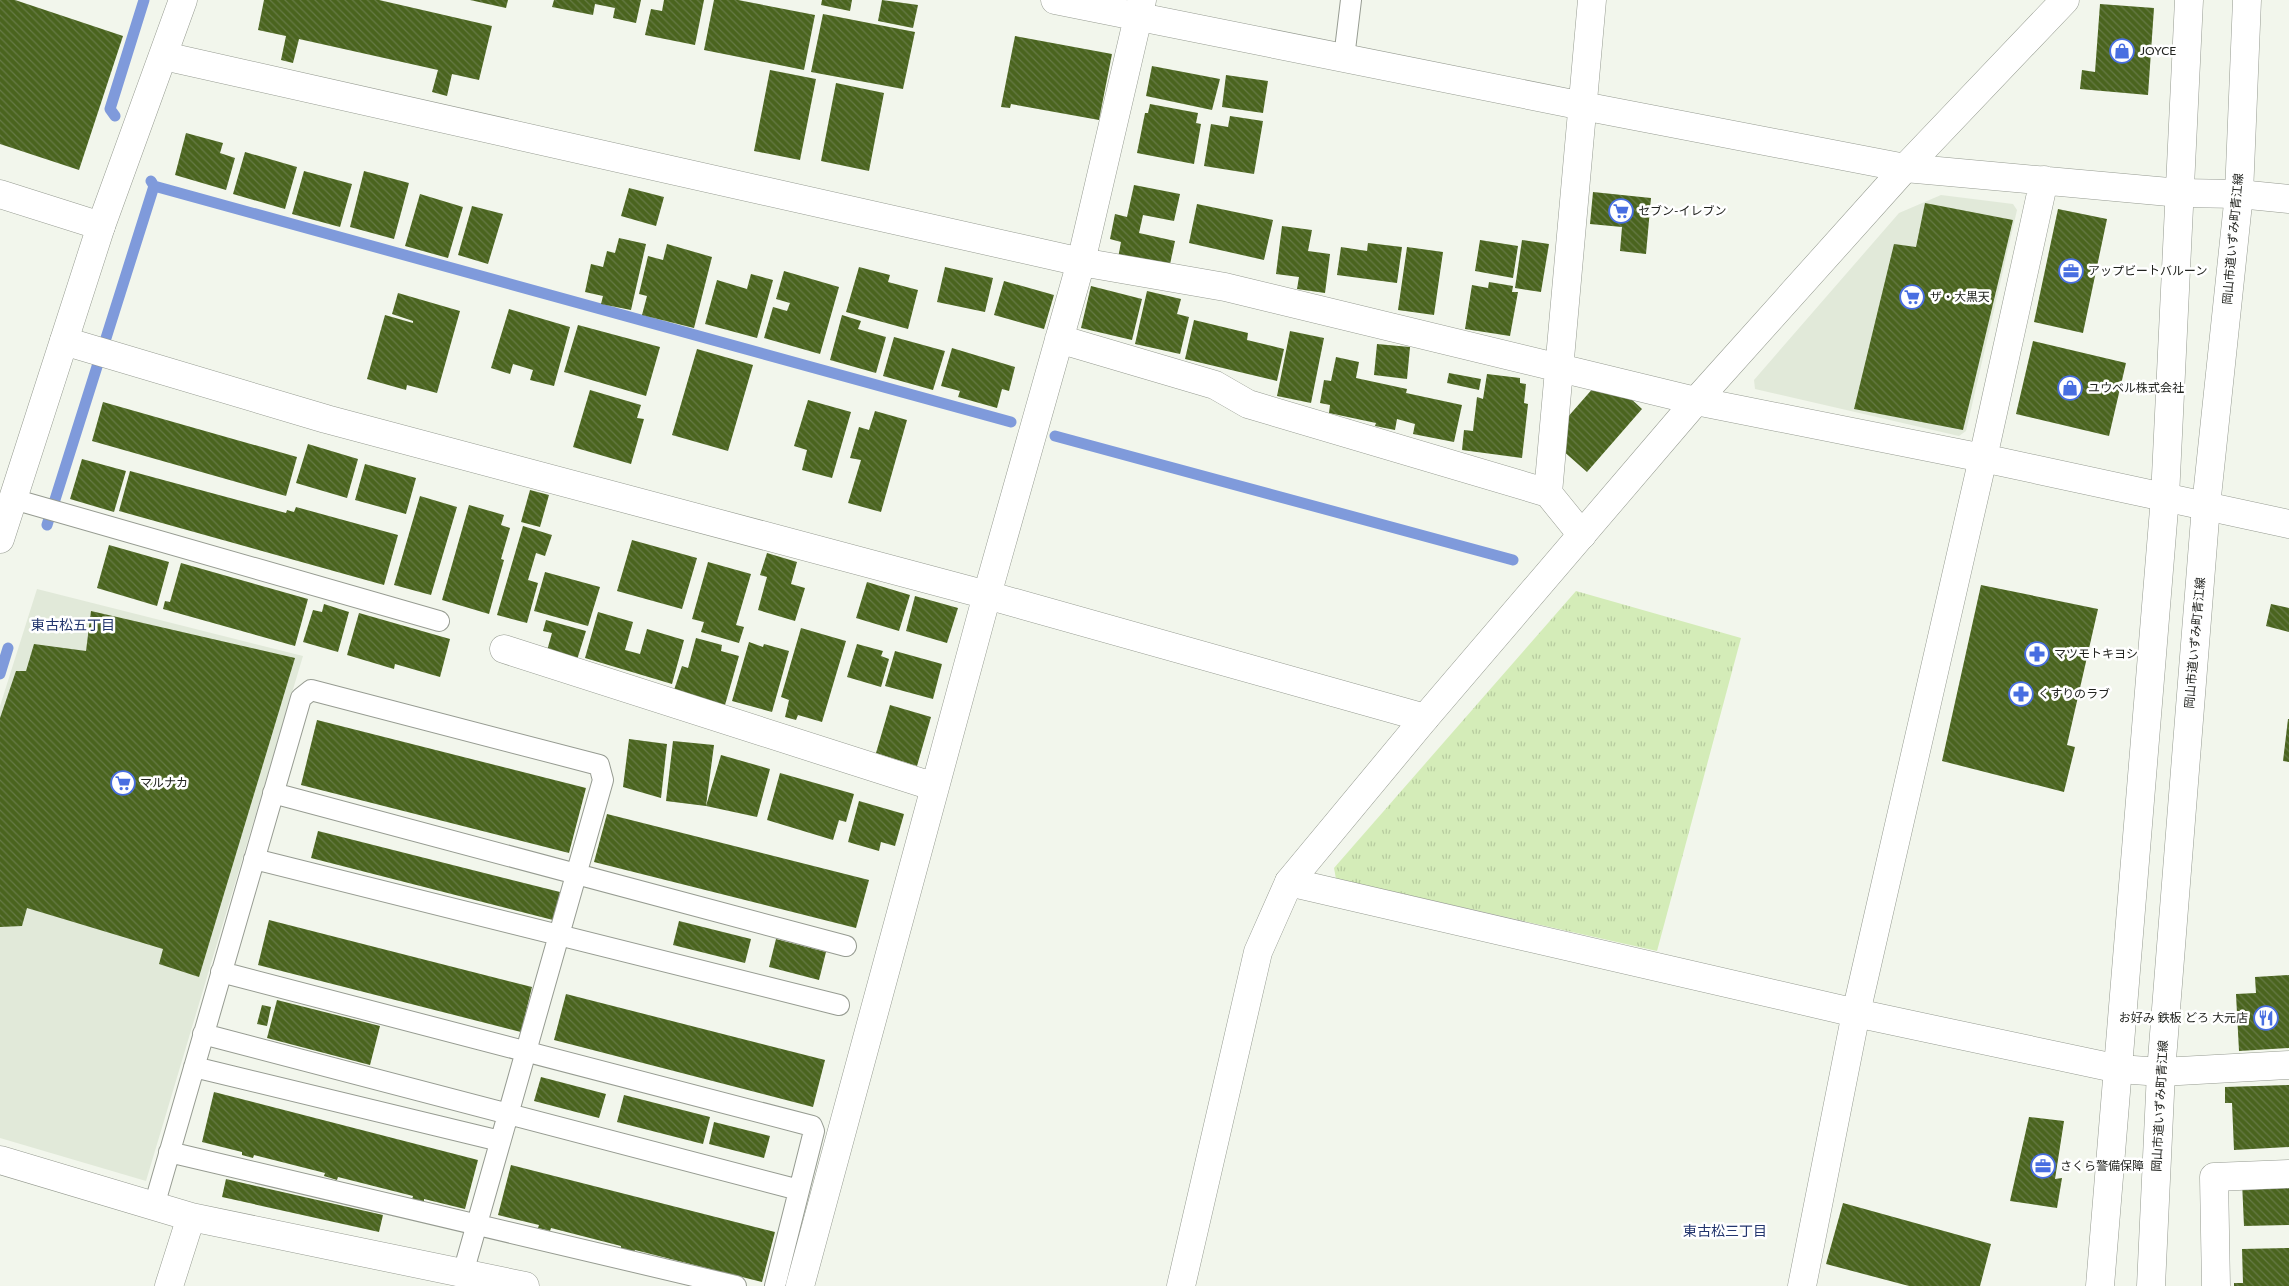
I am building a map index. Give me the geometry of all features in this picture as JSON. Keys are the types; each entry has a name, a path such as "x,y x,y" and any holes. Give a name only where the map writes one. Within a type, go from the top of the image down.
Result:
{"street":[{"path":"0,539 100,226 183,0"},
{"path":"1055,0 1140,8 1344,58 1905,168 2180,193 2239,194 2289,199"},
{"path":"1548,493 1592,0"},
{"path":"1181,1286 1258,952 1289,882 1425,718 1696,402 1905,168 2065,0"},
{"path":"2100,1286 2165,497 2189,0"},
{"name":"岡山市道いずみ町青江線","path":"2151,1286 2161,1072 2206,506 2239,194 2248,0"},
{"path":"800,1286 987,595 1081,262 1140,8"},
{"path":"164,56 1081,262 1225,288 1560,367 1696,402 1983,458 2289,524"},
{"path":"1802,1286 1856,1013 1983,458 2044,180"},
{"path":"0,194 100,226"},
{"path":"1059,339 1215,385 1248,404 1548,493 1582,535"},
{"path":"64,342 326,419 987,595 1425,718"},
{"path":"504,649 935,788"},
{"path":"1289,882 1856,1013 2119,1069 2161,1072 2289,1065"},
{"path":"0,1160 191,1217 525,1286"},
{"path":"2216,1286 2214,1177 2289,1174"},
{"path":"169,1286 191,1217"}],"lane":[{"path":"1344,58 1351,0"},
{"path":"13,500 440,621"},
{"path":"154,1206 301,698 311,690 599,765 603,780 463,1273"},
{"path":"273,793 846,946"},
{"path":"254,859 839,1005"},
{"path":"221,972 812,1126 814,1132 775,1286"},
{"path":"203,1034 799,1190"},
{"path":"194,1067 500,1141"},
{"path":"169,1152 736,1286"}],"shaded area":[{"name":"ザ・大黒天","path":"1941,195 2013,204 2017,210 1966,431 1959,436 1755,389 1754,380 1899,213"},
{"path":"37,589 303,656 146,1181 0,1138 0,706"}],"green space":[{"path":"1576,591 1741,638 1657,951 1336,879 1334,868"}],"building":[{"path":"0,0 15,0 123,36 79,170 0,144"},
{"path":"264,0 379,0 492,26 479,80 452,74 447,96 432,92 438,70 299,39 293,63 281,60 286,36 258,30"},
{"path":"470,0 508,0 506,8"},
{"path":"554,0 641,0 636,23 613,18 615,8 595,4 593,15 552,7"},
{"path":"664,0 704,0 695,45 645,35 651,9 662,11"},
{"path":"714,0 738,0 815,15 804,70 704,50"},
{"path":"822,0 852,0 850,11 821,5"},
{"path":"882,0 918,5 913,28 878,21"},
{"path":"2100,4 2154,8 2148,95 2080,89 2082,70 2095,72"},
{"path":"823,14 915,32 903,89 811,72"},
{"path":"1015,36 1112,54 1099,120 1011,104 1010,108 1001,107"},
{"path":"1152,66 1220,79 1212,110 1146,96"},
{"path":"770,70 816,79 800,160 754,151"},
{"path":"1226,75 1268,81 1263,113 1222,107"},
{"path":"836,83 884,93 869,171 821,161"},
{"path":"1150,104 1198,113 1196,123 1201,124 1194,164 1137,153 1145,113 1148,113"},
{"path":"1230,116 1263,121 1254,174 1204,166 1211,124 1228,127"},
{"path":"186,133 223,143 220,153 235,158 226,190 175,175"},
{"path":"245,152 297,167 285,209 233,194"},
{"path":"304,171 352,184 340,227 292,214"},
{"path":"364,171 409,183 394,239 350,227"},
{"path":"1134,185 1180,194 1174,221 1143,215 1139,233 1175,241 1169,269 1118,258 1121,242 1110,239 1115,214 1127,217"},
{"path":"629,188 664,197 656,226 621,216"},
{"name":"セブン-イレブン","path":"1593,192 1651,198 1646,254 1620,251 1622,227 1590,224"},
{"path":"420,194 463,207 448,258 405,246"},
{"name":"ザ・大黒天","path":"1925,203 2013,220 1963,430 1854,409 1894,244 1916,247"},
{"path":"1197,204 1273,220 1264,260 1189,243"},
{"path":"472,206 503,214 488,264 458,255"},
{"path":"2058,209 2107,219 2083,333 2034,322"},
{"path":"1282,226 1312,230 1308,251 1330,254 1325,293 1297,289 1299,277 1276,274"},
{"path":"619,238 646,244 631,310 601,304 603,296 585,292 591,264 603,267 607,251 615,253"},
{"path":"1480,240 1518,246 1513,278 1475,271"},
{"path":"1522,240 1549,244 1541,292 1515,288"},
{"path":"1368,243 1402,247 1397,283 1337,275 1341,247 1367,251"},
{"path":"667,244 712,257 694,328 642,315 647,296 639,294 648,256 663,260"},
{"path":"1407,247 1443,252 1434,315 1398,310"},
{"path":"859,267 890,275 888,282 918,290 908,329 846,312"},
{"path":"945,267 993,278 985,312 937,302"},
{"path":"784,271 839,287 820,354 764,338 773,307 787,311 790,303 776,299"},
{"path":"751,274 773,280 757,338 705,324 717,280 747,289"},
{"path":"1004,281 1054,295 1044,329 994,315"},
{"path":"1489,282 1513,286 1512,292 1518,292 1510,336 1465,329 1472,285 1488,288"},
{"path":"1091,286 1142,299 1132,340 1081,328"},
{"path":"1147,291 1181,299 1177,314 1189,317 1180,354 1135,344"},
{"path":"398,293 460,311 437,393 407,385 406,390 367,379 385,315 413,323 413,321 392,314"},
{"path":"509,309 570,327 554,386 530,380 533,370 513,364 510,374 491,368"},
{"path":"842,315 861,321 858,329 886,337 876,373 830,360"},
{"path":"1194,320 1248,333 1247,340 1284,349 1277,381 1185,359"},
{"path":"578,325 660,347 646,396 564,372"},
{"path":"1290,331 1324,338 1311,403 1277,396"},
{"path":"894,337 945,351 933,390 883,376"},
{"path":"2033,341 2126,363 2109,436 2016,414"},
{"path":"1377,344 1410,347 1407,379 1374,375"},
{"path":"952,348 1015,367 1009,391 1002,389 997,408 958,397 960,391 941,386"},
{"path":"697,349 753,365 728,451 672,435"},
{"path":"1336,357 1359,362 1356,378 1407,389 1406,393 1462,405 1454,442 1413,434 1415,424 1397,419 1395,430 1375,426 1376,423 1329,413 1330,405 1320,403 1324,380 1331,381"},
{"path":"1449,373 1481,379 1479,390 1447,383"},
{"path":"1487,374 1520,378 1520,383 1526,384 1524,403 1528,404 1522,458 1462,450 1464,430 1473,431 1477,397 1483,399"},
{"path":"1595,386 1630,398 1642,409 1587,472 1561,449 1566,419"},
{"path":"590,390 641,405 637,418 644,419 631,464 573,447"},
{"path":"808,400 851,412 832,478 802,470 807,450 794,446"},
{"path":"103,402 297,457 286,496 92,441"},
{"path":"875,411 907,420 881,512 848,503 861,460 850,458 859,427 869,430"},
{"path":"308,444 358,459 347,498 296,483"},
{"path":"82,459 126,471 114,512 70,499"},
{"path":"365,464 416,478 406,514 355,500"},
{"path":"130,471 286,513 287,510 294,512 296,507 398,535 384,585 119,511"},
{"path":"530,490 549,495 540,527 521,522"},
{"path":"420,496 457,507 431,595 394,585"},
{"path":"469,505 504,515 501,525 510,528 501,559 504,560 489,614 442,600"},
{"path":"523,526 552,535 545,556 536,553 528,580 538,583 527,623 497,615"},
{"path":"632,540 697,558 682,609 617,591"},
{"path":"109,545 169,562 157,606 97,588"},
{"path":"767,553 797,562 791,584 805,588 795,621 758,610 767,577 760,575"},
{"path":"708,562 751,574 736,625 744,627 739,643 701,632 704,622 692,619"},
{"path":"181,563 308,599 295,646 163,609 165,601 170,602"},
{"path":"545,572 600,587 588,626 534,611"},
{"path":"867,582 910,595 899,631 856,618"},
{"path":"1981,585 2098,609 2067,745 2075,747 2064,792 1942,761"},
{"path":"915,596 958,608 947,643 906,631"},
{"path":"324,604 349,612 338,652 303,642 313,610 322,612"},
{"path":"2271,604 2289,608 2289,632 2266,626"},
{"path":"91,611 295,658 199,977 159,964 163,949 27,908 22,926 0,927 0,718 16,671 26,671 34,644 86,651"},
{"path":"598,612 633,622 625,650 640,654 647,629 684,640 672,684 585,658"},
{"path":"359,613 450,639 440,677 395,664 394,669 347,655"},
{"path":"546,620 586,631 576,663 546,654 552,633 543,631"},
{"path":"801,628 846,641 822,722 798,715 796,720 785,717 789,700 781,697"},
{"path":"696,638 722,645 721,651 739,656 725,705 674,690 682,666 688,668"},
{"path":"749,642 763,647 764,644 789,651 772,712 732,701"},
{"path":"857,644 883,651 881,656 889,659 881,687 847,677"},
{"path":"895,651 942,664 933,699 885,686"},
{"path":"890,705 931,717 917,766 876,753"},
{"path":"2289,719 2289,762 2283,761"},
{"path":"317,720 586,788 569,853 301,785"},
{"path":"629,739 667,744 661,798 623,787"},
{"path":"673,741 714,745 706,806 666,801"},
{"path":"721,755 770,769 757,817 706,806"},
{"path":"780,773 854,794 846,822 839,820 833,840 767,820"},
{"path":"859,801 904,814 895,846 881,842 879,851 848,842"},
{"path":"607,814 869,880 856,928 594,862"},
{"path":"318,831 560,892 553,920 311,858"},
{"path":"269,920 532,987 521,1032 258,965"},
{"path":"679,921 751,939 745,963 673,945"},
{"path":"776,939 826,952 819,980 769,967"},
{"path":"2289,975 2289,1048 2239,1051 2236,994 2256,993 2255,977"},
{"path":"566,994 825,1060 813,1107 554,1040"},
{"path":"277,1000 380,1026 370,1065 267,1038"},
{"path":"262,1005 271,1007 267,1026 257,1024"},
{"path":"541,1077 606,1094 599,1118 534,1101"},
{"path":"2289,1085 2289,1147 2234,1150 2232,1103 2225,1103 2225,1087"},
{"path":"214,1092 478,1160 465,1209 424,1199 424,1203 412,1200 413,1196 338,1177 337,1180 324,1176 325,1173 254,1155 253,1158 242,1155 242,1152 202,1142"},
{"path":"624,1095 710,1117 703,1144 617,1122"},
{"path":"2029,1117 2064,1121 2055,1179 2062,1178 2057,1208 2010,1201"},
{"path":"714,1122 770,1136 764,1158 709,1144"},
{"path":"511,1165 775,1232 762,1282 722,1272 720,1276 708,1273 710,1269 635,1250 634,1253 621,1249 621,1246 551,1228 550,1231 538,1228 539,1225 498,1215"},
{"path":"226,1179 383,1215 379,1232 222,1197"},
{"path":"2289,1181 2289,1225 2244,1226 2242,1182"},
{"path":"1843,1203 1991,1244 1980,1286 1909,1286 1826,1264"},
{"path":"2289,1248 2289,1286 2234,1286 2234,1283 2243,1283 2242,1249"}],"waterway":[{"path":"115,116 110,109 144,0"},
{"path":"47,525 154,186 151,181"},
{"path":"154,186 1011,422"},
{"path":"1055,436 1513,560"},
{"path":"0,674 8,648"}],"place":[{"name":"JOYCE","path":"2122,51"},
{"name":"セブン-イレブン","path":"1621,211"},
{"name":"アップビートバルーン","path":"2071,271"},
{"name":"ザ・大黒天","path":"1912,297"},
{"name":"ユウベル株式会社","path":"2070,388"},
{"name":"マツモトキヨシ","path":"2037,654"},
{"name":"くすりのラブ","path":"2021,694"},
{"name":"マルナカ","path":"123,783"},
{"name":"お好み 鉄板 どろ 大元店","path":"2266,1018"},
{"name":"さくら警備保障","path":"2043,1166"}],"district":[{"name":"東古松五丁目","path":"73,625"},
{"name":"東古松三丁目","path":"1725,1231"}]}
